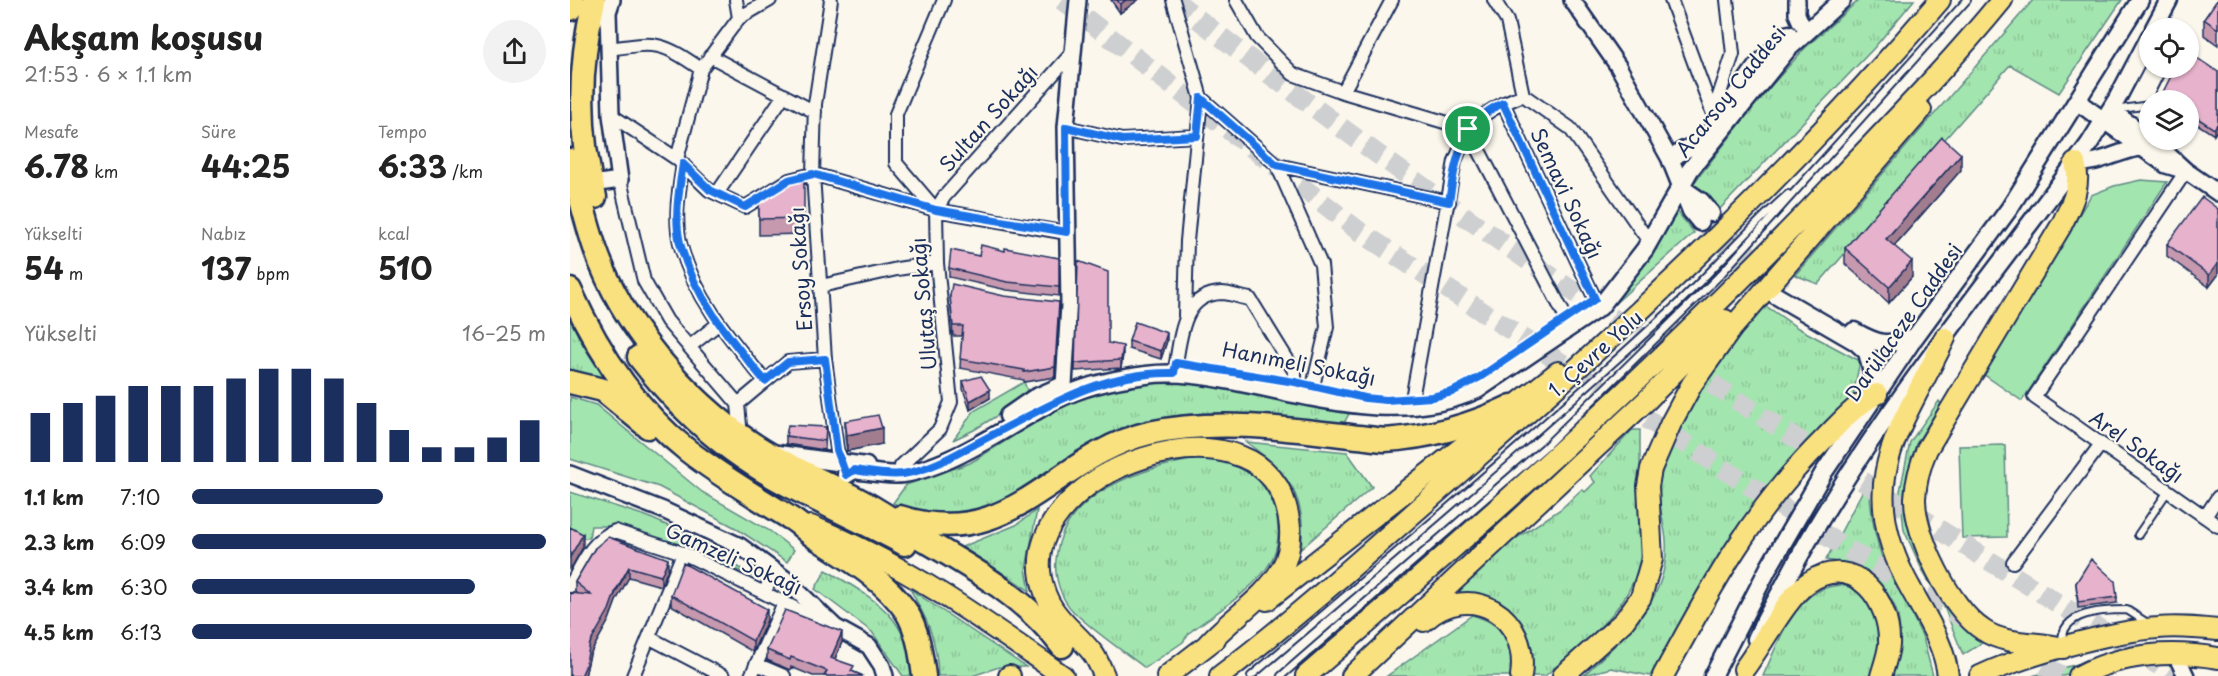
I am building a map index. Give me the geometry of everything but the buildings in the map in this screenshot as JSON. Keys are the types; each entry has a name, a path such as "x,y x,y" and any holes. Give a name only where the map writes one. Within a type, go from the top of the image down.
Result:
{"highway":[{"path":"570,9 572,0"},
{"path":"594,0 582,70 581,105 592,184 608,241 620,270 656,344 677,378"},
{"path":"570,160 601,265 642,336 677,378 741,436 763,450 846,478 877,510 999,587 1046,625 1062,646"},
{"path":"570,206 580,246 603,298 637,354 685,411 733,451 765,472 954,572 1062,646"},
{"path":"570,290 586,323 614,369 657,422 686,449"},
{"path":"570,382 603,390 657,434 686,449 760,501 791,519 853,562 892,594 906,612 916,631 924,676"},
{"path":"877,510 940,526 959,526 984,520 1010,510 1106,449 1147,434 1184,427 1225,425 1385,440 1410,439 1458,429 1512,406"}],"main road":[{"name":"Acarsoy Caddesi","path":"1826,0 1804,28 1788,49 1690,170 1676,175 1680,151 1704,140 1714,119 1756,67 1804,28 1842,0"},
{"name":"1. Çevre Yolu","path":"1220,676 1245,669 1358,562 1614,337 1712,244 1812,142 1940,0"},
{"path":"1306,676 1537,475 1664,355 1780,241 2002,0"},
{"name":"Darülaceze Caddesi","path":"1713,676 1803,506 1915,337 2009,209 2140,0"},
{"name":"Darülaceze Caddesi","path":"2160,18 2169,0"},
{"path":"1563,676 1624,621 1644,588 1652,559 1648,486 1651,469 1681,404 1718,346 1947,79 1985,20"},
{"name":"Darülaceze Caddesi","path":"1743,673 1762,626 1820,519 1885,419 2075,163 2107,116 2139,57"},
{"path":"2078,102 2107,116"},
{"path":"2063,648 1999,638 1983,631 1972,621 1940,575 1923,536 1915,499 1918,470 1927,449 2061,226 2073,201 2079,181 2075,163"},
{"path":"1676,175 1691,211 1705,218"},
{"name":"Hanımeli Sokağı","path":"846,478 866,466 901,466 927,460 1003,419 1034,398 1064,391 1133,368 1175,368 1294,388 1372,407 1412,403 1452,392 1569,324 1598,303 1646,236 1676,175"},
{"path":"1352,676 1646,401 1807,242"},
{"path":"1663,676 1700,608 1758,512 1798,464 1854,407 1877,394 1866,352 1856,342 1780,292 1875,343 1890,345 1915,337"},
{"path":"1167,676 1310,567 1567,364 1614,337"},
{"path":"1945,338 1891,446 1883,477 1882,509 1893,552 1942,649 1948,675"},
{"name":"Hanımeli Sokağı","path":"1294,388 1313,386 1375,399 1412,403"},
{"name":"Hanımeli Sokağı","path":"846,478 854,470 901,474 916,471 946,459 1064,391"},
{"path":"1105,676 1094,655 1056,616 1047,597 1041,577 1041,561 1043,543 1050,525 1061,508 1102,477 1152,457 1196,449 1239,454 1259,467 1277,486 1291,521 1286,559 1276,577 1206,646"},
{"path":"763,450 795,458 846,478"},
{"path":"791,519 876,555 919,578 1063,676"},
{"path":"1743,673 1797,592 1820,576 1836,572 1851,574 1865,582 1884,613 1889,646 1881,676"},
{"path":"1357,676 1433,613 1455,603 1488,607 1504,617 1515,631 1521,647 1523,661 1521,676"},
{"path":"1980,676 2063,648 2157,628 2218,630"},
{"path":"1062,646 1105,676"},
{"path":"2079,676 2116,662 2148,654 2175,653 2218,658"}],"street":[{"path":"612,0 608,12 611,115 620,180 644,281 667,321 738,404 741,436"},
{"path":"736,0 739,18"},
{"path":"765,381 718,324 701,293 680,242 677,199 680,162 701,69 739,18 770,0"},
{"name":"Ersoy Sokağı","path":"831,0 815,112 813,174 825,359 837,450 846,478"},
{"name":"Ulutaş Sokağı","path":"901,466 940,429 951,402 945,284 937,263 936,210 896,163 896,114 944,0"},
{"path":"1064,391 1066,127 1078,0"},
{"path":"1173,0 1201,98 1186,241 1185,316 1175,368"},
{"path":"1236,0 1257,37 1293,74 1343,92 1468,129 1569,324"},
{"path":"1343,92 1392,0"},
{"path":"1494,0 1507,21 1523,95 1570,128 1646,236"},
{"path":"1572,0 1618,66 1676,175"},
{"path":"1671,0 1714,119"},
{"path":"1714,119 1733,54 1727,0"},
{"path":"1797,0 1797,14 1804,28"},
{"path":"1804,28 1805,0"},
{"path":"608,49 647,43 670,48 701,69"},
{"name":"Sultan Sokağı","path":"936,210 944,197 1072,53"},
{"path":"710,56 815,112"},
{"path":"718,192 784,95"},
{"path":"1412,403 1455,161 1468,129 1493,108 1523,95"},
{"path":"1201,98 1277,165 1321,265 1327,327 1313,386"},
{"name":"Semavi Sokağı","path":"1503,103 1598,303"},
{"path":"611,115 680,162 710,190 745,207 789,180 813,174 936,210 1067,232"},
{"path":"2107,116 2139,137"},
{"path":"1066,127 1122,140 1197,136"},
{"path":"2075,163 2096,163 2139,145"},
{"path":"2158,150 2218,193"},
{"path":"1277,165 1449,202"},
{"name":"Arel Sokağı","path":"2186,171 2034,397 2218,526"},
{"path":"592,184 620,180"},
{"path":"821,286 897,269 937,263"},
{"path":"1185,316 1200,301 1221,293 1250,300 1295,372 1294,388"},
{"path":"689,347 718,324"},
{"path":"738,404 788,362 825,359"},
{"path":"2013,562 2101,444"},
{"path":"570,474 663,510 740,546 770,567 835,627"},
{"path":"2205,517 2218,497"},
{"name":"Gamzeli Sokağı","path":"570,586 594,543 604,535 615,531 683,553 835,627 869,646 882,666 885,676"},
{"path":"633,676 683,553"},
{"path":"760,591 766,589 770,581 770,567"},
{"path":"784,603 753,670 784,676"},
{"path":"650,638 723,676"},
{"path":"2175,653 2186,676"}],"lane":[{"path":"1281,676 1545,447 1743,252 1801,182 1967,0"},
{"path":"2107,116 2139,108"},
{"path":"1245,669 1531,437 1674,306 1747,231 1801,182"},
{"path":"2138,535 2168,491"},
{"path":"2063,648 2064,629 2071,620 2082,615 2127,610 2157,628"}],"green space":[{"path":"1859,0 1914,0 1874,48 1719,210 1693,184 1763,95 1804,49"},
{"path":"2033,0 2122,0 2059,93 2010,65 1818,284 1795,275"},
{"path":"2141,180 2167,182 2022,401 1983,374 2091,195 2114,186"},
{"path":"1677,211 1694,233 1593,323"},
{"path":"1766,306 1798,328 1860,361 1853,396 1810,441 1701,594 1650,676 1611,668 1584,675 1629,631 1642,616 1652,599 1665,562 1666,540 1659,488 1665,463 1681,426 1702,389 1738,338"},
{"path":"570,318 583,345 611,386 570,377"},
{"path":"1140,381 1205,384 1350,412 1344,423 1224,413 1200,413 1153,420 1125,429 1084,447 1013,494 968,513 944,516 919,513 893,503 906,485 970,463 1060,407 1102,390"},
{"path":"1024,382 1027,390 1036,391 974,430 953,440 974,411"},
{"path":"570,397 596,405 702,492 770,531 794,550 787,562 734,527 659,487 570,459"},
{"path":"1939,401 1941,404 1916,444 1904,495 1910,531 1925,568 1985,641 1963,655 1944,607 1923,572 1904,530 1900,491 1910,442"},
{"path":"1632,430 1640,430 1640,476 1645,528 1639,531 1641,554 1636,575 1613,614 1596,631 1545,676 1530,676 1532,655 1530,644 1527,633 1514,614 1492,598 1456,592 1512,541 1561,509 1582,489 1585,492 1595,482 1590,476"},
{"path":"1246,442 1347,452 1372,487 1301,549 1301,514 1291,487 1273,464"},
{"path":"2005,445 2007,537 1962,538 1959,446"},
{"path":"1202,458 1222,460 1242,466 1262,484 1275,509 1278,523 1276,550 1270,563 1255,582 1190,632 1183,642 1145,668 1090,626 1073,611 1065,600 1056,573 1061,536 1073,516 1089,500 1110,486 1156,468"},
{"path":"1870,477 1872,519 1883,560 1886,561 1923,638 1933,676 1890,676 1900,637 1898,616 1893,603 1886,591 1866,574 1853,567 1826,560"},
{"path":"570,492 646,516 693,537 752,576 621,526 591,526 589,538 581,538 570,531"},
{"path":"1037,510 1026,569 1030,591 962,547 1016,525"},
{"path":"826,570 873,600 896,623 909,655 911,676 903,676 872,632 815,589"},
{"path":"1841,585 1857,589 1868,599 1882,634 1871,676 1763,676 1783,632 1801,605 1812,595 1825,588"},
{"path":"910,589 1026,667 999,667 972,676 938,676 936,651 930,631"},
{"path":"1472,615 1494,624 1506,636 1514,676 1387,676"},
{"path":"2078,664 2080,668 2064,676 2032,676"}],"tunnel":[{"path":"1062,0 1360,232 1847,549 1972,623"},
{"path":"1174,0 1294,92 1416,181 1664,353 1919,517 2176,676"},
{"path":"1711,213 1784,288"},
{"path":"1700,222 1775,295"},
{"path":"2018,650 2062,676"}],"route":[{"path":"1201,98 1277,165 1449,202 1455,161 1468,129 1493,108 1503,103 1595,299 1588,306 1480,377 1452,392 1432,397 1386,400 1365,398 1262,376 1176,363 1174,373 1127,378 1079,390 946,459 916,471 901,474 854,470 846,475 837,450 825,359 788,362 765,381 718,324 701,293 680,242 677,199 683,164 710,190 745,207 789,180 813,174 936,210 1067,232 1066,127 1122,140 1197,136 1201,98"}]}
